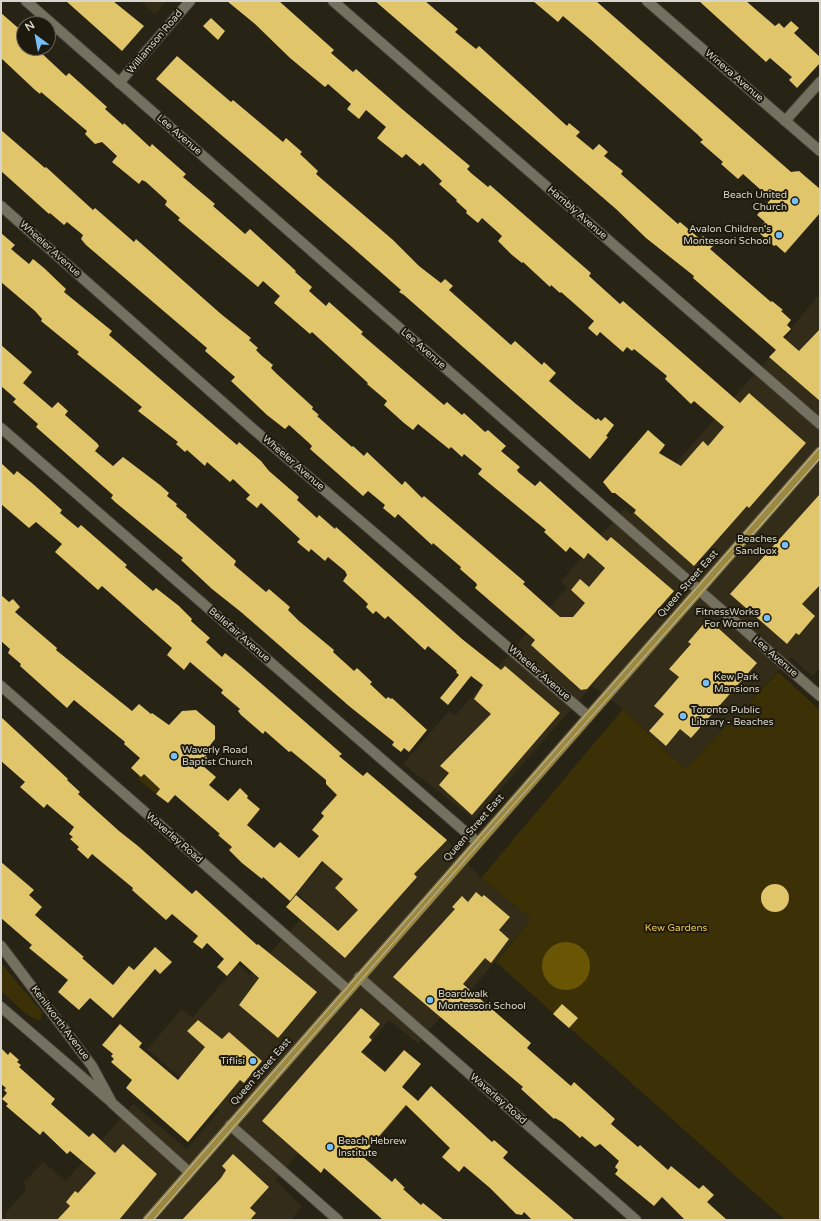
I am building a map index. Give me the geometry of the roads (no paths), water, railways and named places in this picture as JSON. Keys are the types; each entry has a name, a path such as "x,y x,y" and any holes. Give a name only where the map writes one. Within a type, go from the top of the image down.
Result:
{"main road":[{"name":"Queen Street East","path":"148,1220 477,842 820,452"}],"street":[{"name":"Lee Avenue","path":"26,1 820,696"},
{"name":"Williamson Road","path":"119,83 190,1"},
{"name":"Hambly Avenue","path":"333,1 820,424"},
{"name":"Wineva Avenue","path":"647,1 820,151"},
{"path":"785,121 820,82"},
{"name":"Wheeler Avenue","path":"1,206 254,429 588,716"},
{"name":"Bellefair Avenue","path":"1,428 477,842"},
{"name":"Waverley Road","path":"1,686 348,990"},
{"name":"Kenilworth Avenue","path":"1,946 92,1066 112,1103"},
{"name":"Waverley Road","path":"359,977 636,1220"},
{"name":"Kenilworth Avenue","path":"1,1008 112,1103 189,1172"},
{"path":"230,1126 338,1220"}],"tram line":[{"path":"144,1220 820,447"},
{"path":"153,1220 470,854 820,458"}],"place":[{"name":"Beach United Church","path":"795,201"},
{"name":"Avalon Children's Montessori School","path":"779,235"},
{"name":"Beaches Sandbox","path":"785,545"},
{"name":"FitnessWorks For Women","path":"767,618"},
{"name":"Kew Park Mansions","path":"706,683"},
{"name":"Toronto Public Library - Beaches","path":"683,716"},
{"name":"Waverly Road Baptist Church","path":"174,756"},
{"name":"Boardwalk Montessori School","path":"430,1000"},
{"name":"Tiflisi","path":"253,1061"},
{"name":"Beach Hebrew Institute","path":"330,1147"}],"park label":[{"name":"Kew Gardens","path":"676,928"}]}
